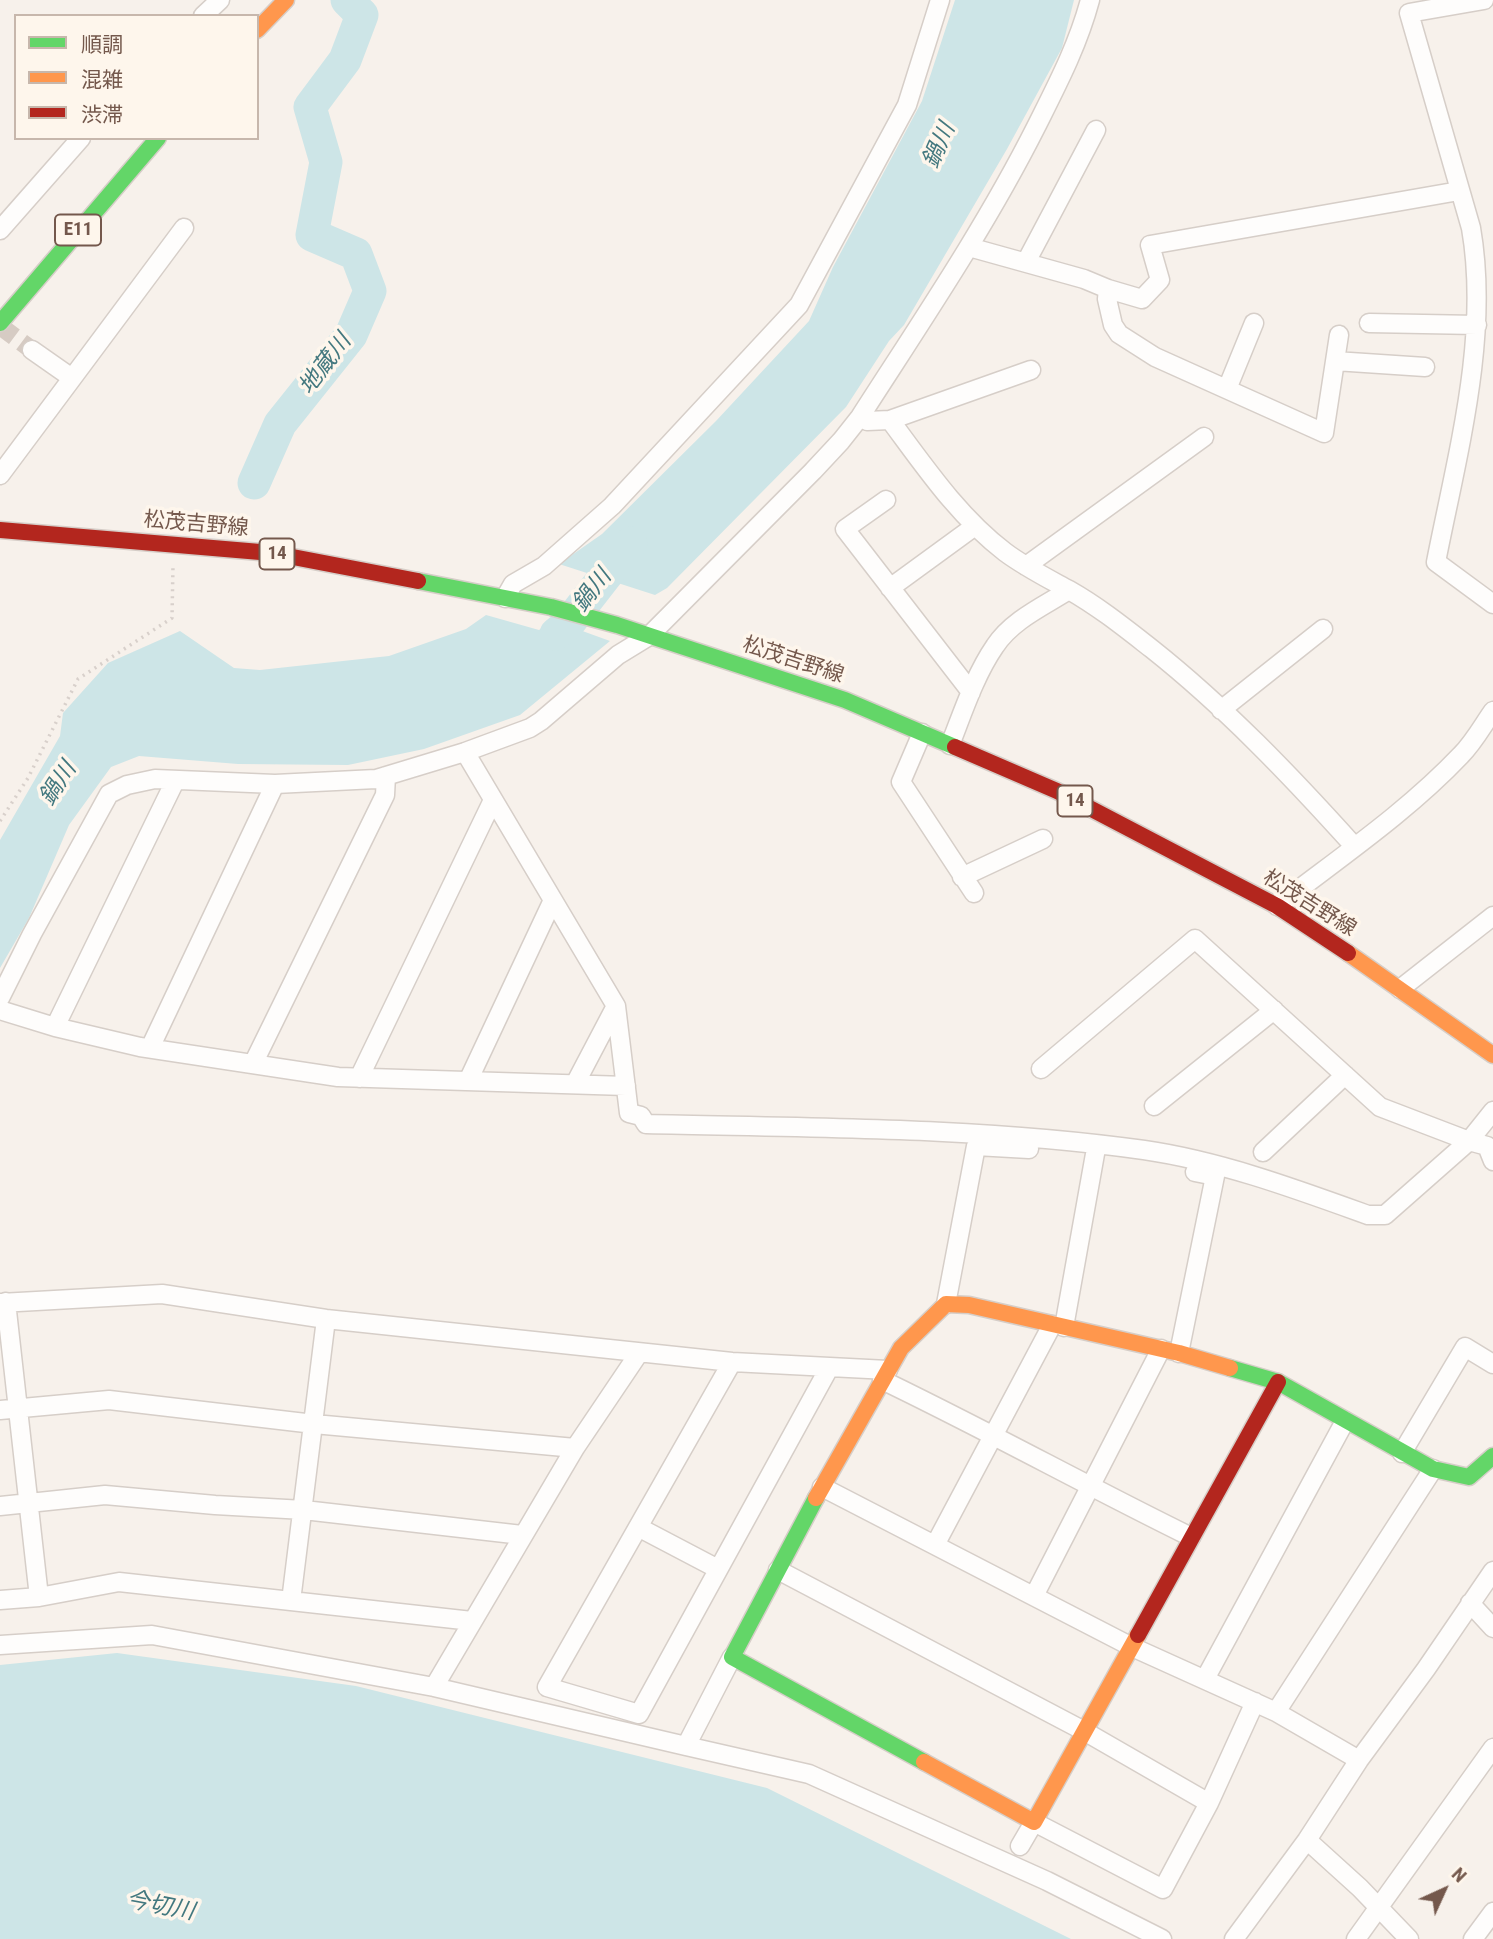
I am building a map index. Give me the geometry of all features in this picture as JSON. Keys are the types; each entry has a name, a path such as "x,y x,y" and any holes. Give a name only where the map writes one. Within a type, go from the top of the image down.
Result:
{"main road":[{"path":"259,28 286,0"},
{"name":"E11","path":"0,323 156,140"},
{"name":"松茂吉野線","path":"0,530 272,553 551,607 618,625 845,700 1056,791 1277,906 1493,1055"},
{"path":"1278,1382 1034,1822 732,1657 822,1487 901,1348 946,1304 969,1305 1170,1351 1278,1382 1433,1469 1445,1473 1469,1477 1489,1462 1493,1455"}],"street":[{"path":"205,14 220,0"},
{"path":"505,598 513,584 544,566 612,506 799,305 907,105 940,0"},
{"path":"0,998 32,933 109,794 127,785 155,779 275,784 376,779 465,752 530,728 618,655 649,636 813,471 859,417 969,247 1013,173 1069,63 1090,0"},
{"path":"1484,0 1409,13 1475,247 1477,325 1464,418 1436,562 1493,604"},
{"path":"1026,262 1096,130"},
{"path":"0,229 78,140"},
{"path":"969,247 1084,279 1142,299 1160,280 1150,245 1459,191"},
{"path":"0,475 184,228"},
{"path":"1108,289 1112,325 1119,334 1155,356 1324,433 1339,335"},
{"path":"1227,388 1254,323"},
{"path":"1369,323 1477,325"},
{"path":"32,350 72,378"},
{"path":"1335,361 1425,367"},
{"path":"859,417 867,421 890,420 1031,370"},
{"path":"890,420 953,502 975,526 1026,566 1110,616 1146,644 1221,710 1354,846"},
{"path":"1026,566 1204,436"},
{"path":"886,499 845,529 971,692"},
{"path":"890,588 975,526"},
{"path":"950,745 971,692 996,644 1021,620 1069,590"},
{"path":"1221,710 1323,629"},
{"path":"1277,906 1442,774 1464,752 1493,710"},
{"path":"922,733 901,782 974,893"},
{"path":"465,752 616,1006 629,1113 641,1116 646,1124 966,1132 1146,1150 1262,1177 1368,1215 1385,1215 1469,1141 1493,1111"},
{"path":"253,1064 385,795 386,776"},
{"path":"55,1027 175,781"},
{"path":"150,1048 275,784"},
{"path":"359,1078 494,800"},
{"path":"962,877 1043,839"},
{"path":"468,1081 553,900"},
{"path":"1400,989 1493,916"},
{"path":"1041,1069 1195,939 1380,1107 1487,1146 1493,1161"},
{"path":"575,1084 616,1006"},
{"path":"0,1010 55,1027 150,1048 338,1077 626,1086"},
{"path":"1154,1106 1274,1010"},
{"path":"1263,1152 1345,1075"},
{"path":"946,1304 976,1146 1111,1154 1215,1176 1170,1351 1090,1487 1034,1596"},
{"path":"935,1545 994,1434 1058,1326 1095,1154"},
{"path":"39,1597 29,1503 9,1410 3,1303 162,1294 326,1319 639,1353 885,1375 1090,1487 1191,1537"},
{"path":"291,1601 326,1319"},
{"path":"1402,1452 1465,1347 1493,1364"},
{"path":"434,1687 575,1448 639,1353"},
{"path":"732,1362 547,1687 639,1714 829,1368"},
{"path":"9,1410 109,1400 314,1424 575,1448"},
{"path":"1205,1679 1345,1421"},
{"path":"1276,1712 1433,1469"},
{"path":"822,1487 1130,1646 1276,1712 1359,1760"},
{"path":"0,1506 105,1495 215,1506 304,1510 522,1535"},
{"path":"638,1527 719,1569"},
{"path":"778,1570 1084,1731 1209,1803"},
{"path":"1234,1939 1307,1840 1359,1760 1493,1571"},
{"path":"0,1600 39,1597 119,1582 472,1621"},
{"path":"1470,1604 1493,1628"},
{"path":"0,1646 152,1635 434,1687 808,1774 1047,1881 1162,1939"},
{"path":"686,1746 732,1657"},
{"path":"1020,1846 1034,1822 1163,1889 1209,1803 1255,1702"},
{"path":"1356,1939 1493,1748"},
{"path":"1307,1840 1409,1939"},
{"path":"1474,1939 1493,1912"}],"path":[{"path":"0,821 28,778 78,679 172,618 174,544"}],"water":[{"path":"955,0 1074,0 1062,48 1007,149 904,325 889,341 846,407 667,588 655,595 559,564 602,534 716,421 809,321 833,267 922,101"},
{"path":"486,615 539,630 552,620 610,641 520,715 424,749 348,765 238,764 139,756 111,767 69,825 29,918 0,968 0,840 60,736 63,713 108,663 180,631 234,668 260,670 389,656 466,629"},
{"name":"今切川","path":"117,1653 356,1686 767,1788 1071,1939 0,1939 0,1665"}],"waterway":[{"name":"地蔵川","path":"254,483 280,424 351,335 370,291 356,254 312,235 326,162 310,107 345,60 362,15 347,0"},
{"name":"鍋川","path":"556,634 568,624 631,543"}],"tunnel":[{"path":"0,326 32,350"}],"traffic: fast":[{"path":"0,323 156,140"},
{"path":"418,581 551,607 617,625 845,700 955,747"},
{"path":"1230,1368 1278,1382 1433,1469 1469,1477 1493,1456"},
{"path":"816,1498 732,1657 924,1762"}],"traffic: slow":[{"path":"259,28 286,0"},
{"path":"1348,953 1493,1055"},
{"path":"816,1498 901,1348 946,1304 969,1305 1179,1353 1230,1368"},
{"path":"924,1762 1034,1822 1138,1635"}],"traffic: jam":[{"path":"0,530 272,553 418,581"},
{"path":"955,747 1057,791 1277,906 1348,953"},
{"path":"1138,1635 1278,1382"}]}
